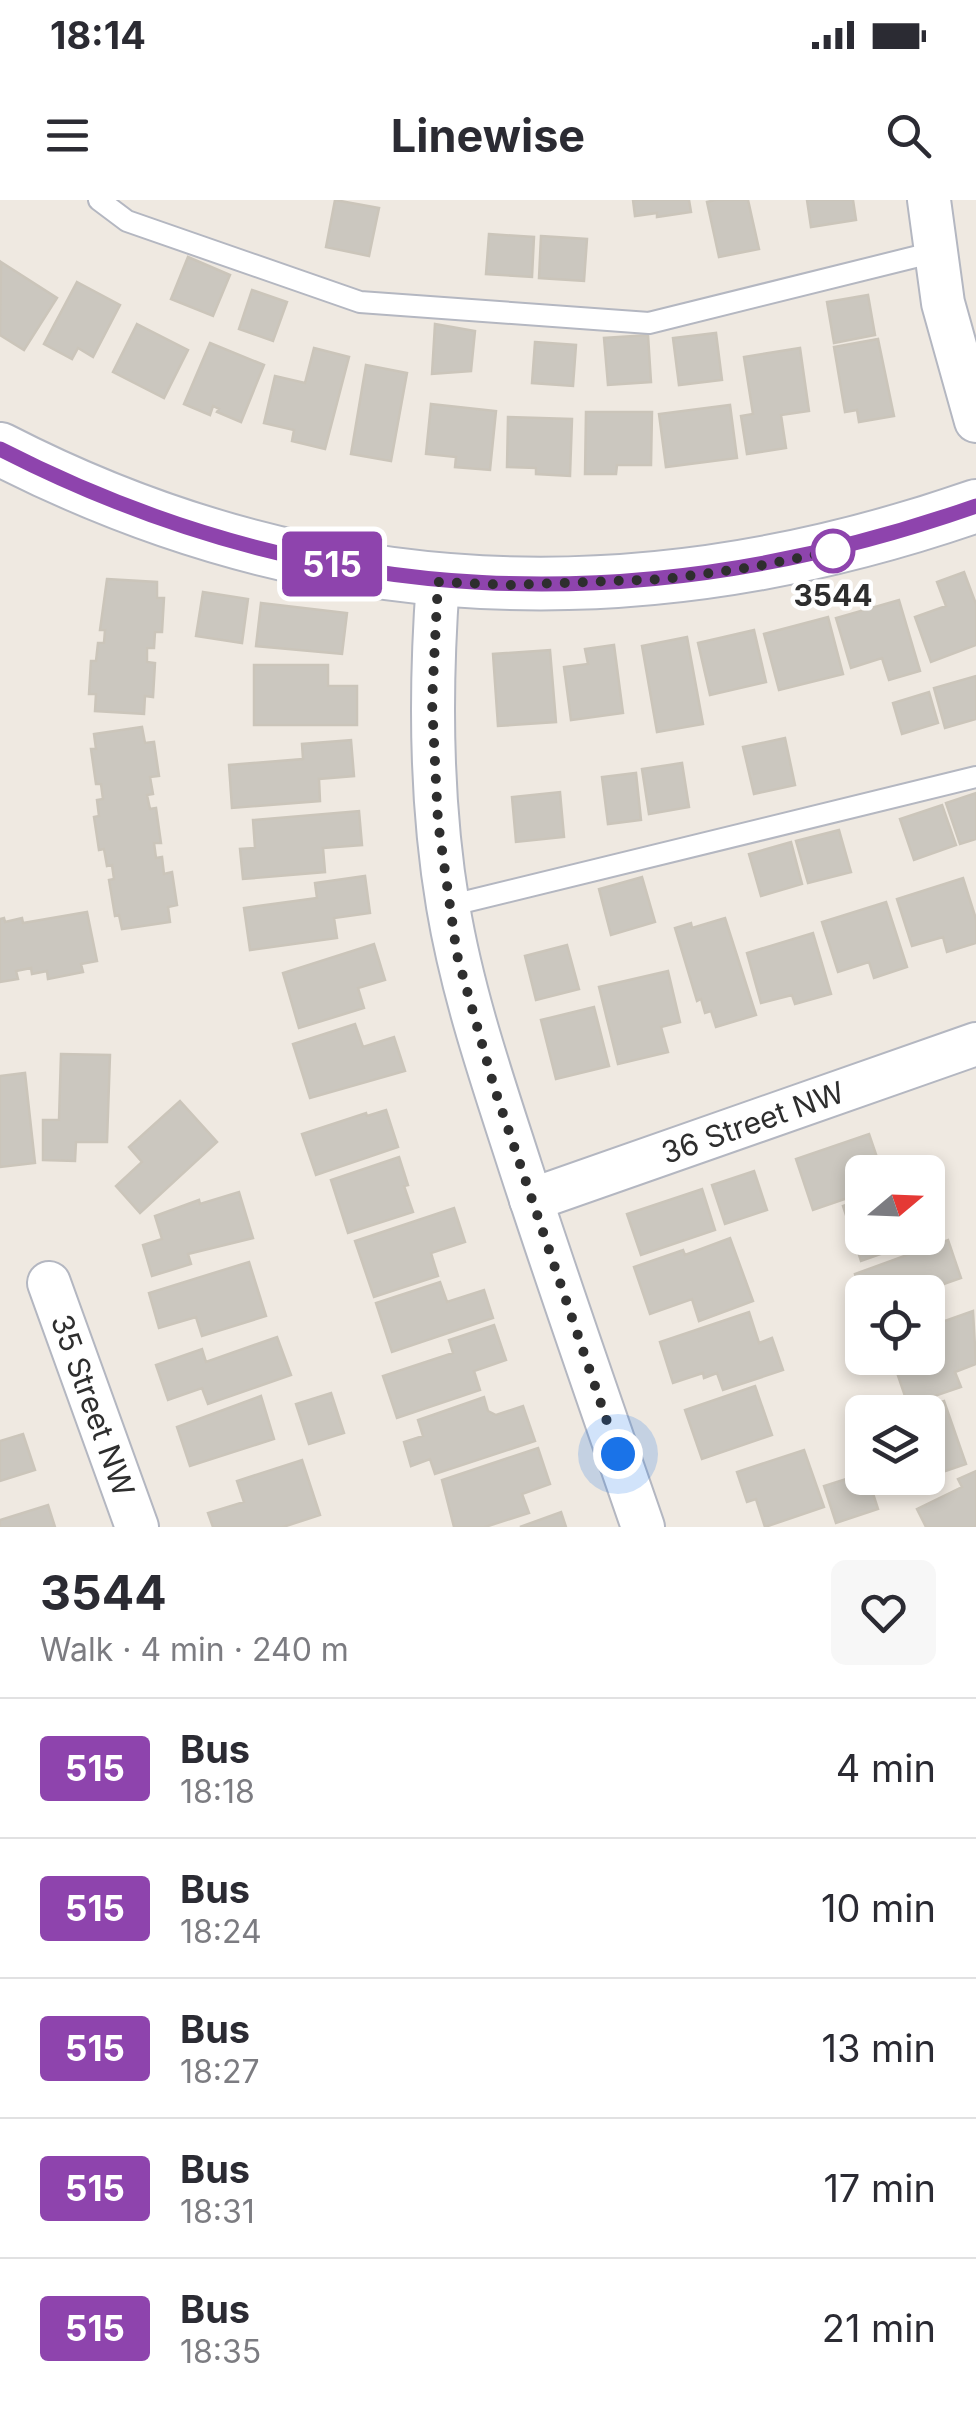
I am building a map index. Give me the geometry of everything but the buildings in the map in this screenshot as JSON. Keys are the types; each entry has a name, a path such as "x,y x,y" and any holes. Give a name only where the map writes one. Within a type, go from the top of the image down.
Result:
{"street":[{"path":"929,200 943,303 976,421"},
{"path":"0,449 52,476 226,540 297,558 438,582 666,579 753,567 835,550 976,506"},
{"path":"438,582 432,702 438,822 448,906 469,1002 531,1200 643,1527"},
{"name":"36 Street NW","path":"531,1200 973,1056"},
{"name":"35 Street NW","path":"49,1283 136,1527"}],"lane":[{"path":"99,200 127,221 360,302 649,323 936,252"},
{"path":"448,906 976,777"}],"bus line":[{"name":"515","path":"0,449 52,476 226,540 297,558 438,582 510,585 666,579 753,567 835,550 976,506"}],"place":[{"name":"3544","path":"833,551"}],"route":[{"path":"618,1454 495,1090 457,955 438,822 432,702 438,582 510,585 666,579 833,551"}]}
